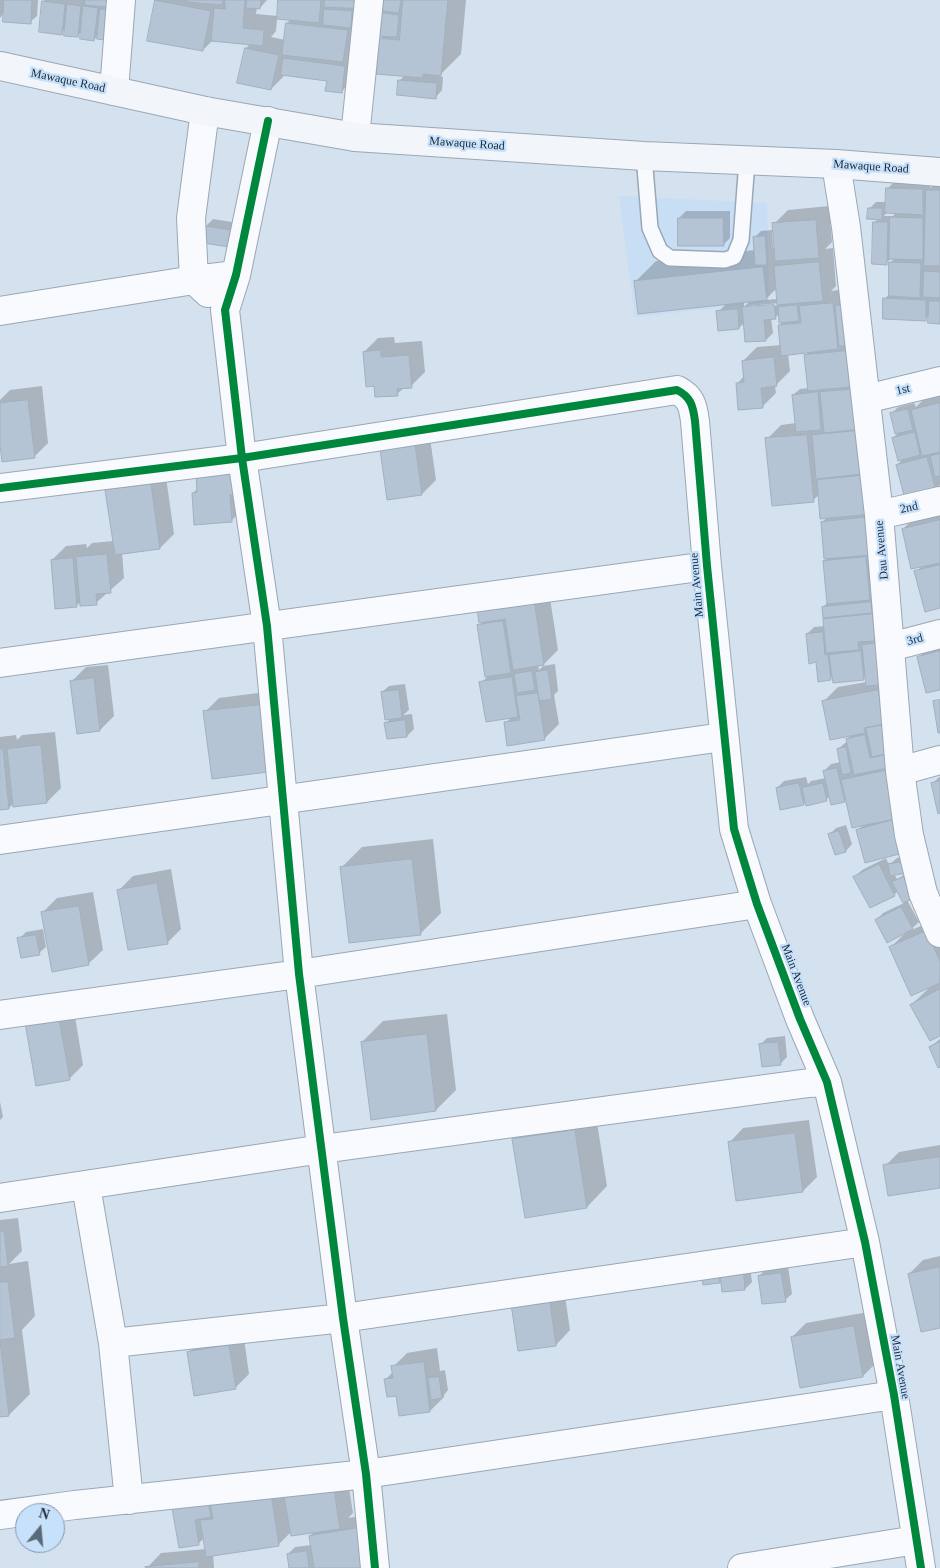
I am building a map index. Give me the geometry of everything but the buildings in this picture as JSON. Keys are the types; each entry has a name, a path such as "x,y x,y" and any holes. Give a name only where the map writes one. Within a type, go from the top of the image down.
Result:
{"main road":[{"name":"Mawaque Road","path":"0,66 114,90 205,112 355,137 644,156 836,164 940,172"}],"street":[{"path":"114,90 121,0"},
{"path":"355,137 369,0"},
{"path":"205,112 191,218 194,280 226,310"},
{"path":"268,121 236,275 226,310 242,458 267,626 299,974 343,1318 366,1474 375,1568"},
{"name":"Dau Avenue","path":"836,164 846,227 879,516 900,771 909,835 931,890 940,933"},
{"path":"0,311 236,275"},
{"name":"1st","path":"866,399 940,381"},
{"name":"Main Avenue","path":"242,458 677,390 686,394 692,405 706,566 734,828 757,904 800,1019 827,1082 865,1242 894,1395 921,1568"},
{"path":"0,488 242,458"},
{"name":"2nd","path":"879,516 940,501"},
{"path":"0,663 706,566"},
{"name":"3rd","path":"890,647 940,634"},
{"path":"0,840 723,737"},
{"path":"900,771 940,760"},
{"path":"0,1015 299,974 757,904"},
{"path":"0,1198 322,1149 799,1084 827,1082"},
{"path":"86,1186 113,1343 129,1500"},
{"path":"113,1343 343,1318 865,1242"},
{"path":"0,1515 75,1504 129,1500 366,1474 894,1395"},
{"path":"742,1568 916,1540"}],"lane":[{"path":"644,156 650,228 660,251 670,258 725,260 734,257 741,240 748,161"}],"shaded area":[{"path":"619,196 767,203 769,302 635,317"}],"cycle path":[{"path":"268,121 236,275 225,310 242,458 267,626 299,974 343,1318 366,1474 375,1568"},
{"path":"0,488 242,458 677,390 688,399 692,406 695,421 707,566 734,829 757,904 800,1019 827,1082 865,1242 894,1395 921,1568"}]}
